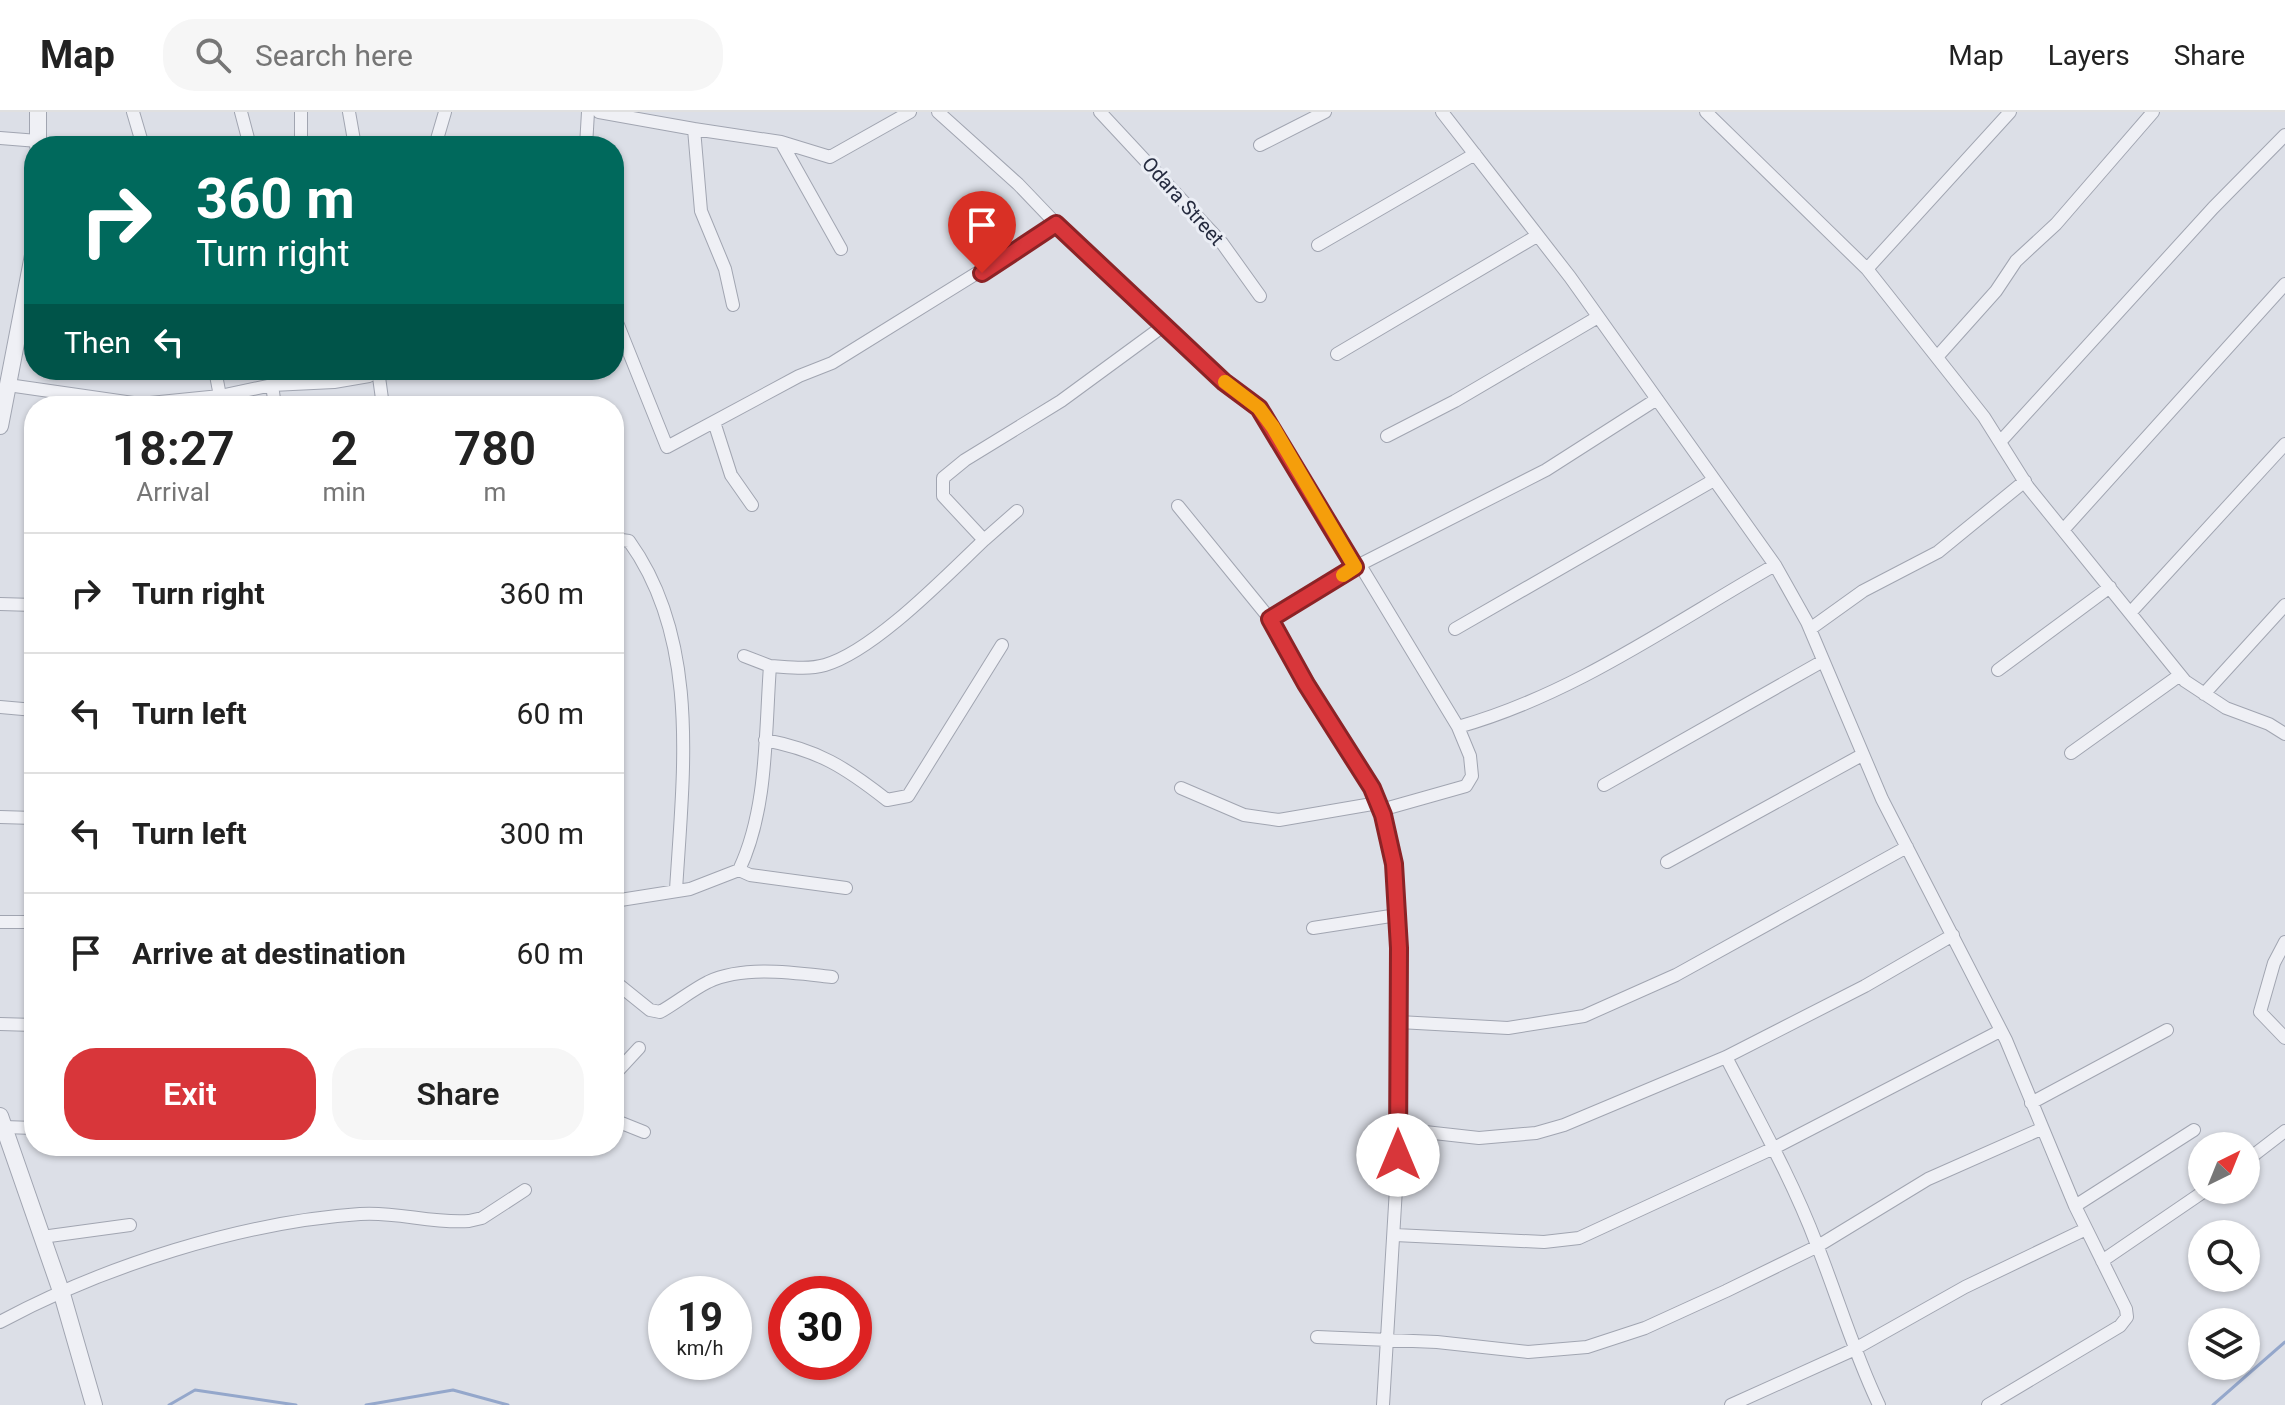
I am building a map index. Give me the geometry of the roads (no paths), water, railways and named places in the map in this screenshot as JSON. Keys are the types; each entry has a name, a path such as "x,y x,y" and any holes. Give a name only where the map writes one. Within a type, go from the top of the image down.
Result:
{"street":[{"path":"38,112 38,136"},
{"path":"133,112 140,136"},
{"path":"241,112 247,136"},
{"path":"301,112 301,136"},
{"path":"349,112 353,136"},
{"path":"438,136 445,112"},
{"path":"587,136 588,112"},
{"path":"599,112 781,142 830,157 910,112"},
{"path":"938,112 1018,184 1056,224 1166,324 1224,382 1259,408 1458,727 1470,756 1472,776 1466,786 1380,806 1279,820 1244,815 1181,788"},
{"name":"Odara Street","path":"1100,112 1222,243 1260,296"},
{"path":"1260,145 1325,112"},
{"path":"1442,112 1598,317 1775,565 1810,629 1862,755 2000,1031 2075,1206 2126,1309 2126,1321 1988,1405"},
{"path":"1706,112 1867,269 1937,357 2025,481 2131,612 2158,652 2204,694 2226,708 2269,724 2285,734"},
{"path":"1867,269 2010,112"},
{"path":"1937,357 1996,291 2016,261 2056,224 2153,112"},
{"path":"694,129 701,211 725,269 733,305"},
{"path":"2000,442 2213,208 2285,135"},
{"path":"0,138 24,142"},
{"path":"781,142 841,249"},
{"path":"1318,245 1475,154"},
{"path":"624,343 667,447 715,425 799,376 832,363 1056,224"},
{"path":"1337,354 1535,237"},
{"path":"2064,529 2285,284"},
{"path":"0,426 8,348 24,288"},
{"path":"1387,436 1455,401 1598,317"},
{"path":"984,540 943,496 943,478 965,460 1061,401 1166,324"},
{"path":"217,380 220,396 306,380"},
{"path":"272,385 274,396"},
{"path":"5,386 67,396"},
{"path":"1270,619 1358,566 1546,470 1657,399"},
{"path":"715,425 731,475 752,505"},
{"path":"2131,612 2285,444"},
{"path":"1455,629 1714,480"},
{"path":"1810,629 1863,591 1938,552 2025,481"},
{"path":"1178,506 1270,619 1380,806 1394,864 1399,1022 1398,1129 1395,1235 1385,1339 1383,1405"},
{"path":"770,666 805,669 840,658 913,607 1017,511"},
{"path":"624,540 629,541 638,553 674,637 683,713 676,890"},
{"path":"1458,727 1504,714 1571,684 1775,565"},
{"path":"1998,670 2110,587"},
{"path":"0,604 24,605"},
{"path":"2204,694 2285,605"},
{"path":"765,740 804,747 828,757 887,800 908,796 1002,645"},
{"path":"624,899 690,889 739,870 751,845 765,740 770,666 766,661 744,656"},
{"path":"1604,785 1823,661"},
{"path":"2071,753 2180,675"},
{"path":"0,707 24,709"},
{"path":"1667,862 1862,755"},
{"path":"0,817 24,818"},
{"path":"1399,1022 1508,1028 1584,1016 1676,975 1907,847"},
{"path":"739,870 750,875 846,888"},
{"path":"1313,928 1397,915"},
{"path":"0,922 24,922"},
{"path":"1398,1129 1462,1138 1536,1133 1726,1057 1865,986 1953,935"},
{"path":"2285,942 2274,963 2260,1012 2285,1038"},
{"path":"624,989 650,1010 660,1012 709,982 735,975 791,972 832,977"},
{"path":"0,1024 24,1025"},
{"path":"2031,1103 2167,1030"},
{"path":"1395,1235 1544,1242 1579,1238 1776,1147 2000,1031"},
{"path":"624,1064 639,1048"},
{"path":"1726,1057 1776,1147 1818,1246 1853,1350 1879,1405"},
{"path":"24,1126 2,1122 62,1294 94,1405"},
{"path":"624,1124 644,1132"},
{"path":"1317,1337 1385,1339 1528,1352 1587,1347 1645,1328 1818,1246 1928,1179 2041,1129"},
{"path":"2075,1206 2194,1130"},
{"path":"2260,1150 2285,1131"},
{"path":"0,1322 145,1261 247,1233 359,1214 469,1221 494,1212 525,1190"},
{"path":"2102,1261 2188,1202"},
{"path":"42,1237 130,1225"},
{"path":"1731,1405 1853,1350 1965,1287 2086,1229"}],"waterway":[{"path":"2213,1405 2285,1342"},
{"path":"169,1405 195,1390 296,1405"},
{"path":"366,1405 453,1390 508,1405"}]}
